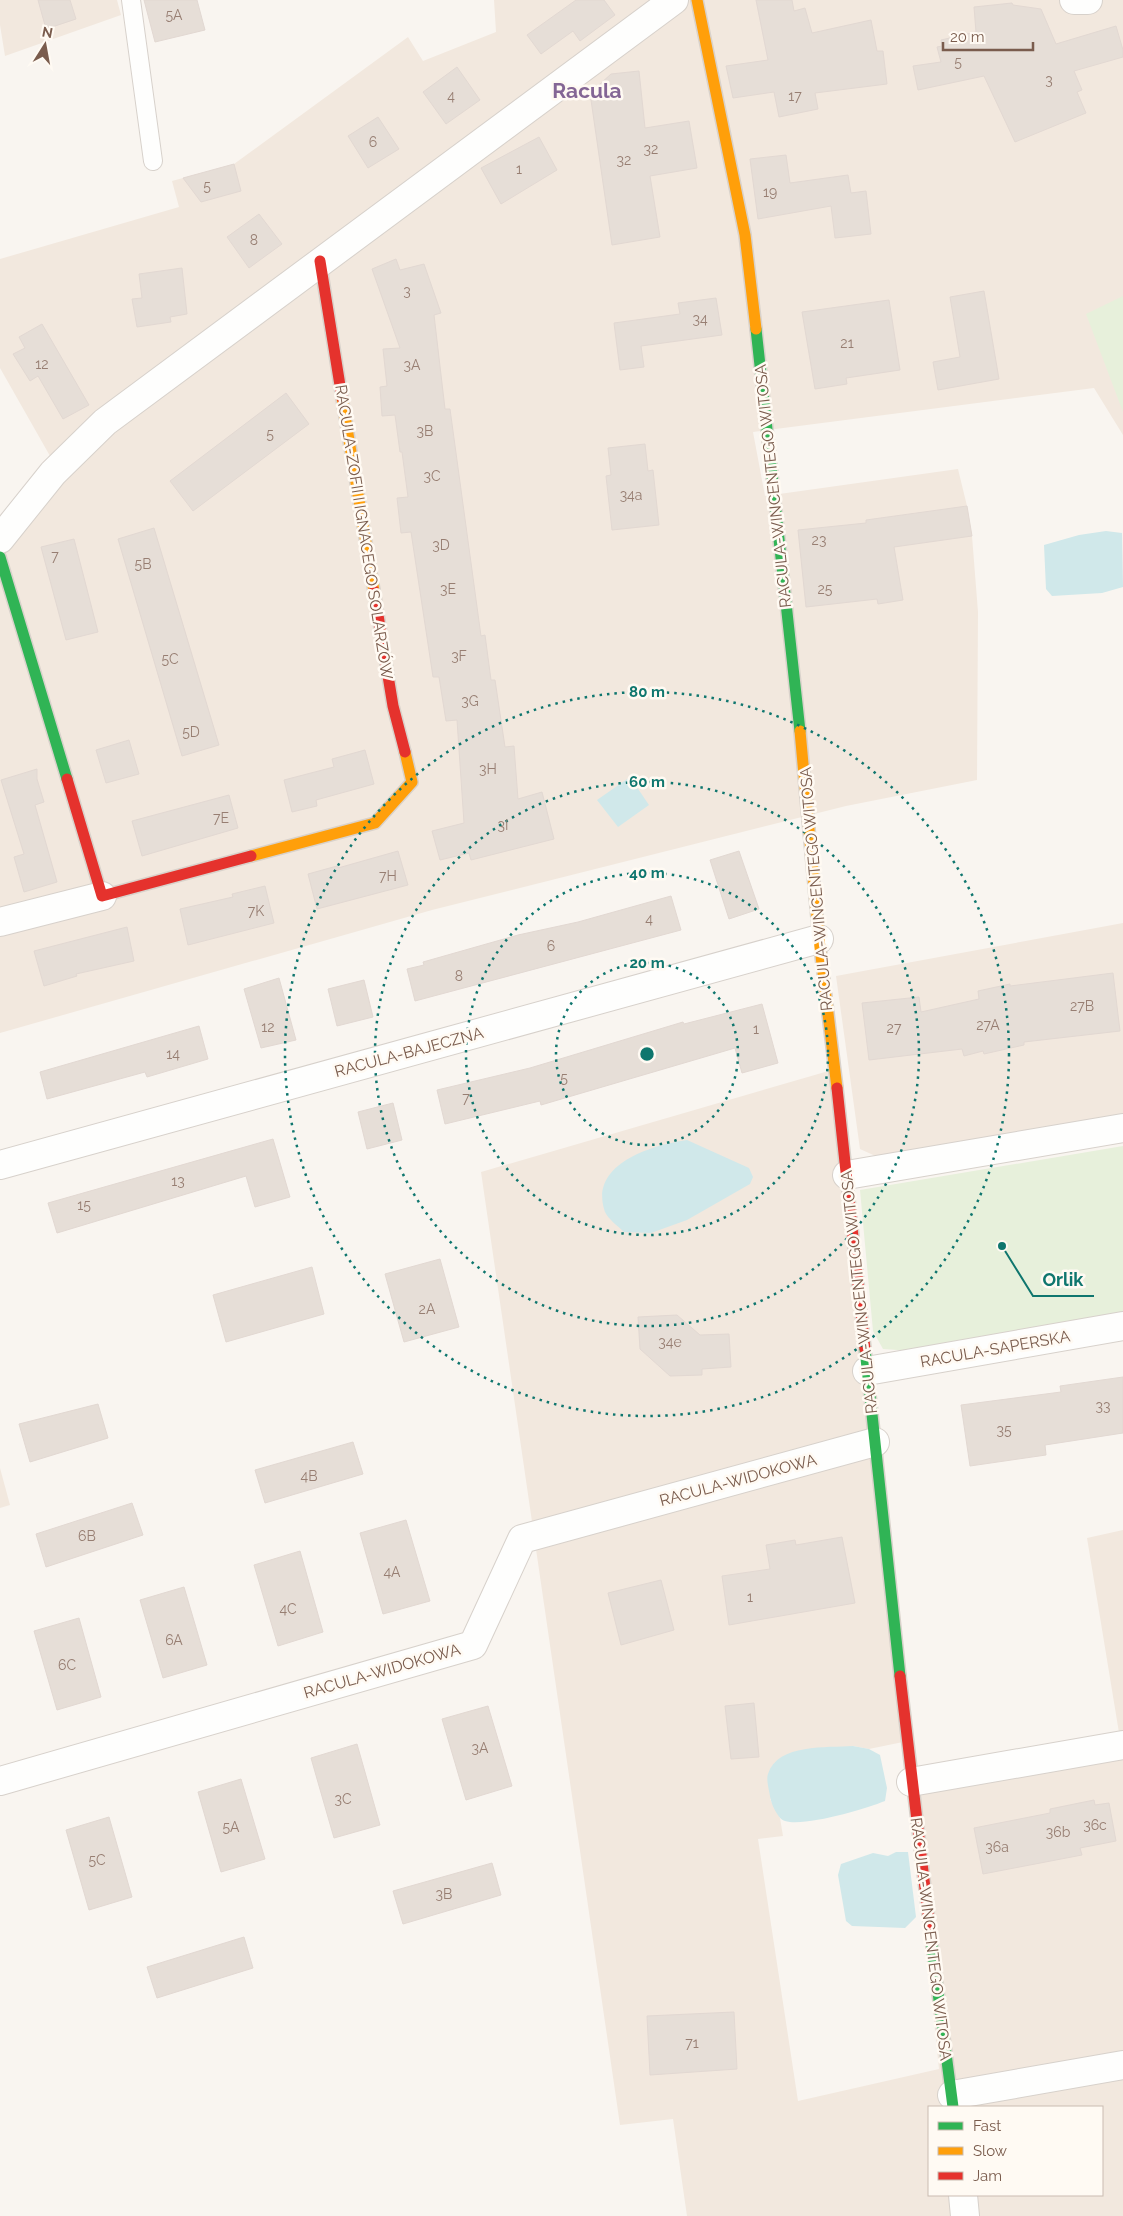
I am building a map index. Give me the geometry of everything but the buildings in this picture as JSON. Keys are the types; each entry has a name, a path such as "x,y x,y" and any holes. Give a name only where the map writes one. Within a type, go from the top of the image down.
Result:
{"street":[{"path":"0,539 52,473 104,422 674,0"},
{"name":"RACULA-WINCENTEGO WITOSA","path":"697,0 745,235 807,792 819,939 847,1175 911,1782 952,2101 1123,2065"},
{"path":"1074,0 1088,0"},
{"name":"RACULA-ZOFII I IGNACEGO SOLARZÓW","path":"102,896 375,823 412,782 393,706 320,262"},
{"path":"0,557 102,896 0,922"},
{"name":"RACULA-BAJECZNA","path":"0,1165 819,939"},
{"path":"847,1175 1123,1128"},
{"name":"RACULA-SAPERSKA","path":"867,1371 1123,1326"},
{"name":"RACULA-WIDOKOWA","path":"0,1780 473,1645 522,1539 875,1442"},
{"path":"911,1782 1123,1745"},
{"path":"963,2196 965,2216"}],"lane":[{"path":"130,0 153,161"}],"shaded area":[{"path":"0,0 117,0 121,15 5,56 0,25"},
{"path":"494,0 1123,0 1123,435 1094,388 753,432 765,496 958,469 972,536 978,612 977,780 846,806 432,910 0,1033 0,522 54,463 0,368 0,259 179,207 172,181 234,164 408,37 423,61 496,32"},
{"path":"1123,923 1123,1114 882,1159 860,1149 836,976"},
{"path":"832,1070 903,1742 869,1749 853,1746 770,1799 780,1818 783,1836 758,1839 798,2101 939,2069 910,1788 1122,1751 1087,1538 1123,1530 1123,2216 687,2216 673,2119 620,2125 481,1172"},
{"path":"0,1468 10,1505 0,1508"}],"green space":[{"path":"1123,296 1123,412 1086,314"},
{"path":"1123,1146 1123,1318 927,1352 883,1349 873,1331 860,1190"}],"water":[{"path":"1106,531 1122,533 1123,587 1102,593 1052,596 1046,589 1044,545 1079,535"},
{"path":"630,777 649,805 618,827 597,800"},
{"path":"687,1140 749,1168 753,1177 750,1184 687,1220 651,1233 624,1232 606,1215 602,1195 606,1181 614,1169 641,1152"},
{"path":"853,1746 869,1749 880,1755 887,1788 885,1801 850,1812 806,1822 782,1820 775,1811 767,1782 767,1776 773,1764 792,1752 804,1749"},
{"path":"896,1852 908,1852 916,1917 905,1928 852,1926 846,1921 838,1875 841,1864 873,1853 888,1856"}],"traffic: fast":[{"path":"756,329 800,731"},
{"path":"0,557 67,779"},
{"path":"865,1349 900,1676"},
{"path":"930,1931 953,2106"}],"traffic: slow":[{"path":"697,0 745,235 756,329"},
{"path":"342,398 374,591"},
{"path":"800,731 819,939 837,1088"},
{"path":"251,856 375,823 412,782 405,752"}],"traffic: jam":[{"path":"320,261 342,398"},
{"path":"374,591 393,706 405,752"},
{"path":"67,779 102,896 251,856"},
{"path":"837,1088 865,1349"},
{"path":"900,1676 930,1931"}],"place":[{"name":"Orlik","path":"1002,1246"}],"district":[{"name":"Racula","path":"587,90"}]}
